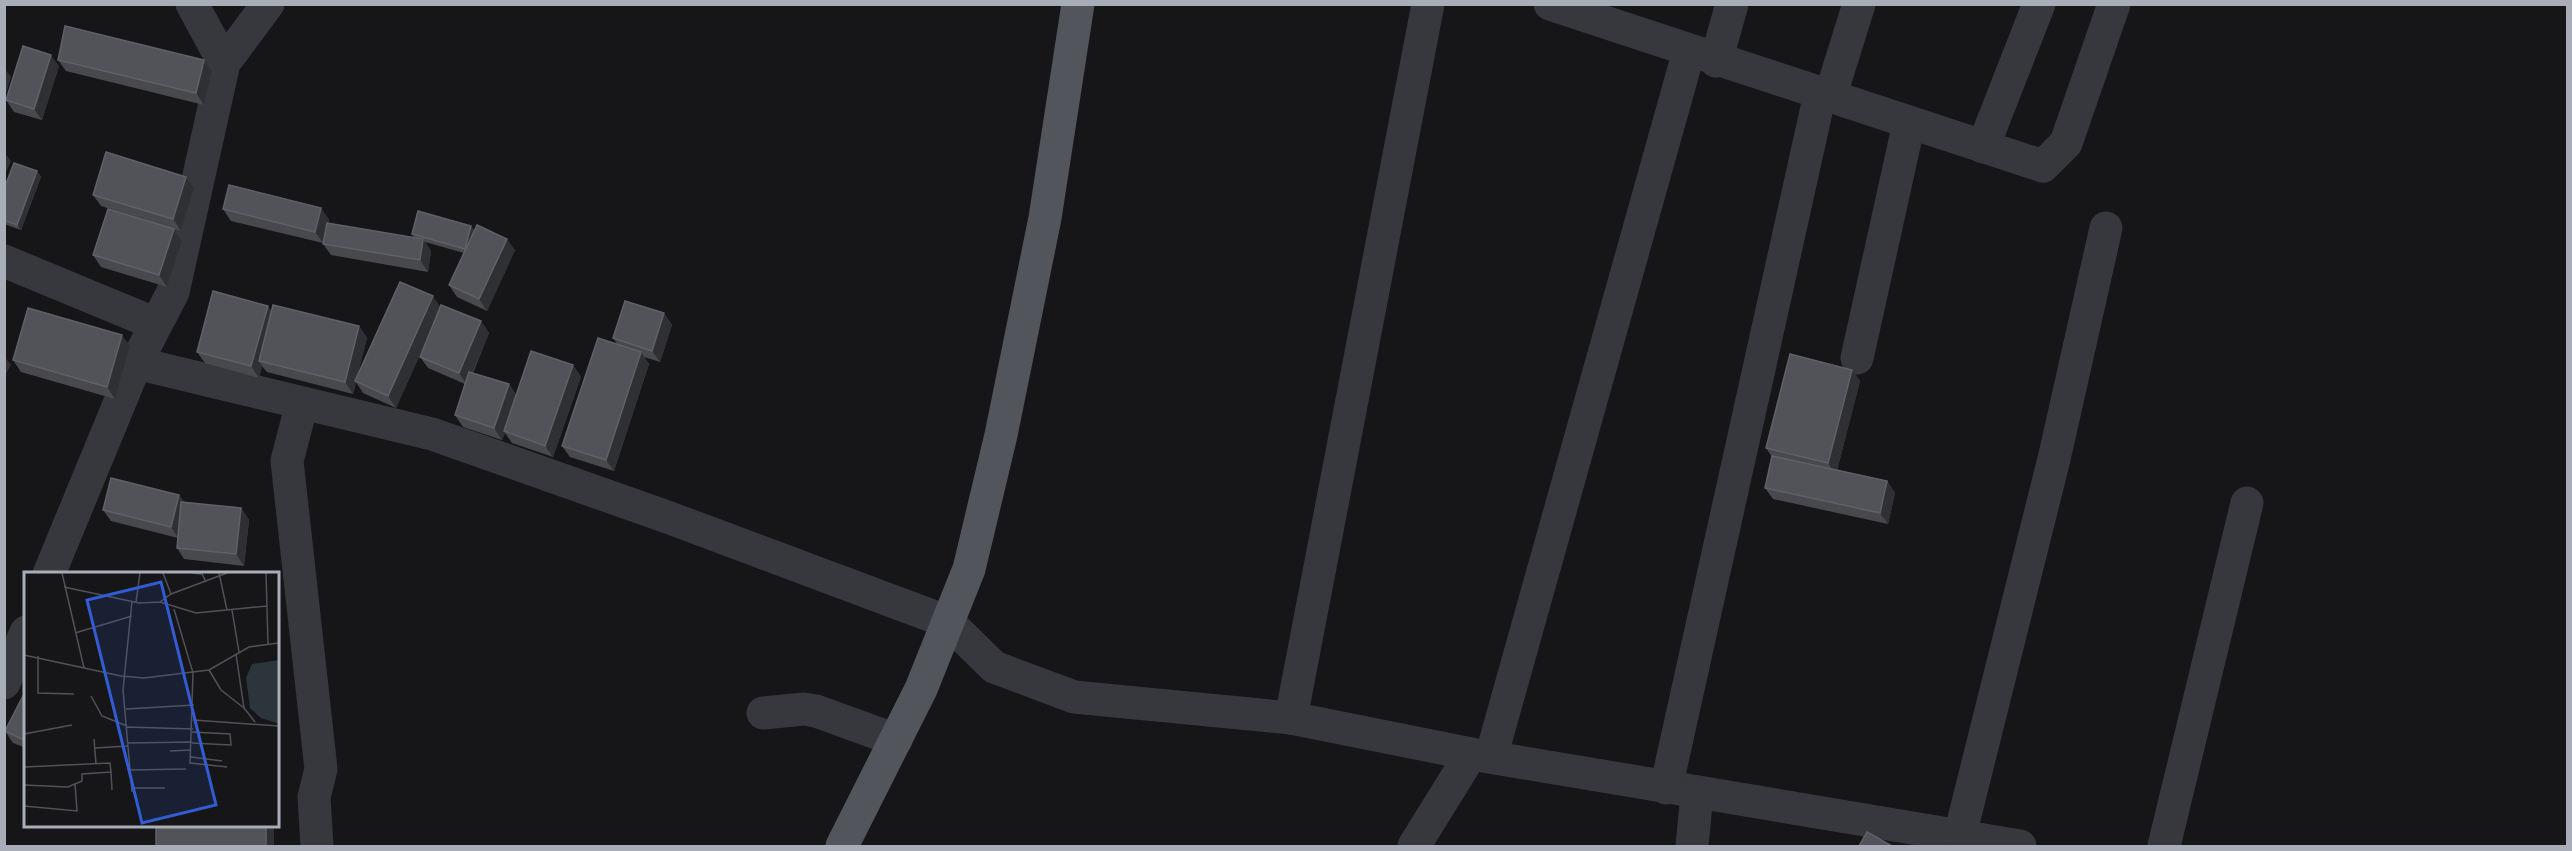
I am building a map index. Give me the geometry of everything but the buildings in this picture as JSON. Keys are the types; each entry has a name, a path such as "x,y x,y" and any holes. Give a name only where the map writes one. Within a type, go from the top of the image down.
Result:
{"main road":[{"path":"842,846 921,689 969,569 1001,435 1045,218 1078,4"}],"street":[{"path":"192,4 224,63"},
{"path":"49,572 136,363 173,292 224,63 268,4"},
{"path":"1291,718 1428,4"},
{"path":"1550,4 1588,11 1702,56 2043,166 2066,143 2114,4"},
{"path":"1414,846 1481,756 1702,56 1732,4"},
{"path":"1666,788 1825,95 1859,4"},
{"path":"1983,147 2038,4"},
{"path":"1857,358 1909,123"},
{"path":"1960,835 2054,459 2106,228"},
{"path":"4,261 156,324"},
{"path":"136,363 432,434 670,518 948,622 994,667 1074,697 1291,718 1481,756 2020,846"},
{"path":"302,403 287,461 321,769 314,797 316,846"},
{"path":"2164,846 2247,503"},
{"path":"4,683 24,637"},
{"path":"763,713 804,709 816,711 896,740"},
{"path":"1692,846 1697,793"}]}
